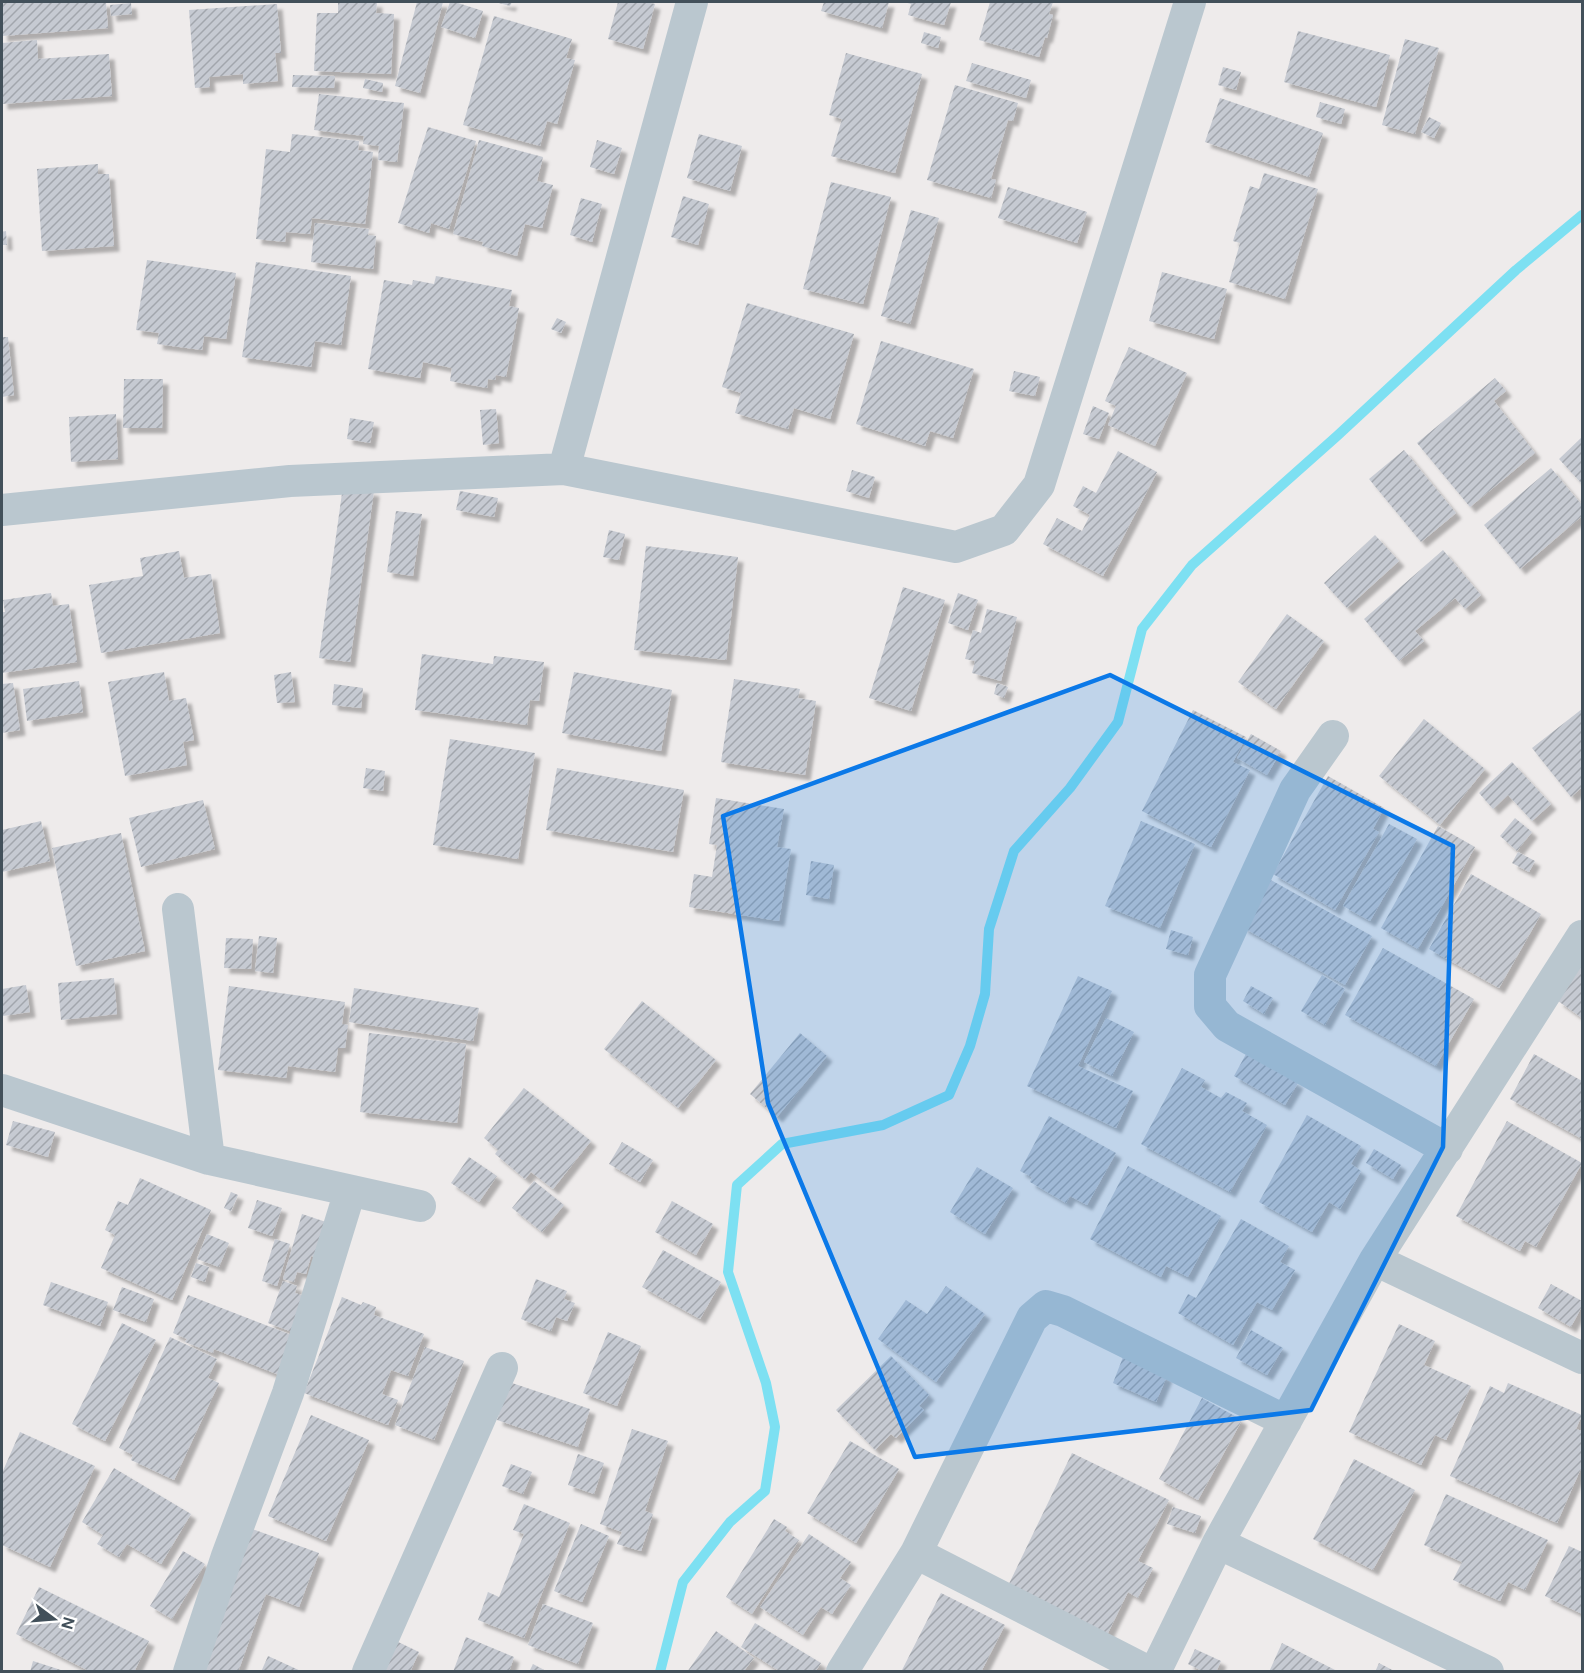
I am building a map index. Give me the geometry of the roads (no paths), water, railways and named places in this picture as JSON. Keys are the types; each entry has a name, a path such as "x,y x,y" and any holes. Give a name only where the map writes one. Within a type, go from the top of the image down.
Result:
{"street":[{"path":"564,469 692,2"},
{"path":"2,510 290,481 564,469 956,548 1004,530 1038,485 1190,2"},
{"path":"1334,736 1295,790 1215,964 1210,975 1210,1006 1227,1026 1446,1149"},
{"path":"178,909 209,1159"},
{"path":"1155,1671 1218,1543 1375,1260 1582,936"},
{"path":"2,1090 209,1159 420,1206"},
{"path":"189,1671 227,1556 288,1393 350,1191"},
{"path":"1375,1260 1582,1359"},
{"path":"842,1671 916,1553 1032,1318 1046,1306 1063,1311 1286,1421"},
{"path":"368,1671 502,1368"},
{"path":"1218,1543 1488,1671"},
{"path":"916,1553 1149,1671"}],"waterway":[{"path":"660,1672 683,1582 730,1522 765,1491 775,1427 766,1383 728,1272 737,1185 782,1144 883,1125 949,1095 970,1046 985,994 989,929 1014,851 1070,788 1118,722 1142,629 1192,565 1337,436 1516,270 1582,215"}]}
